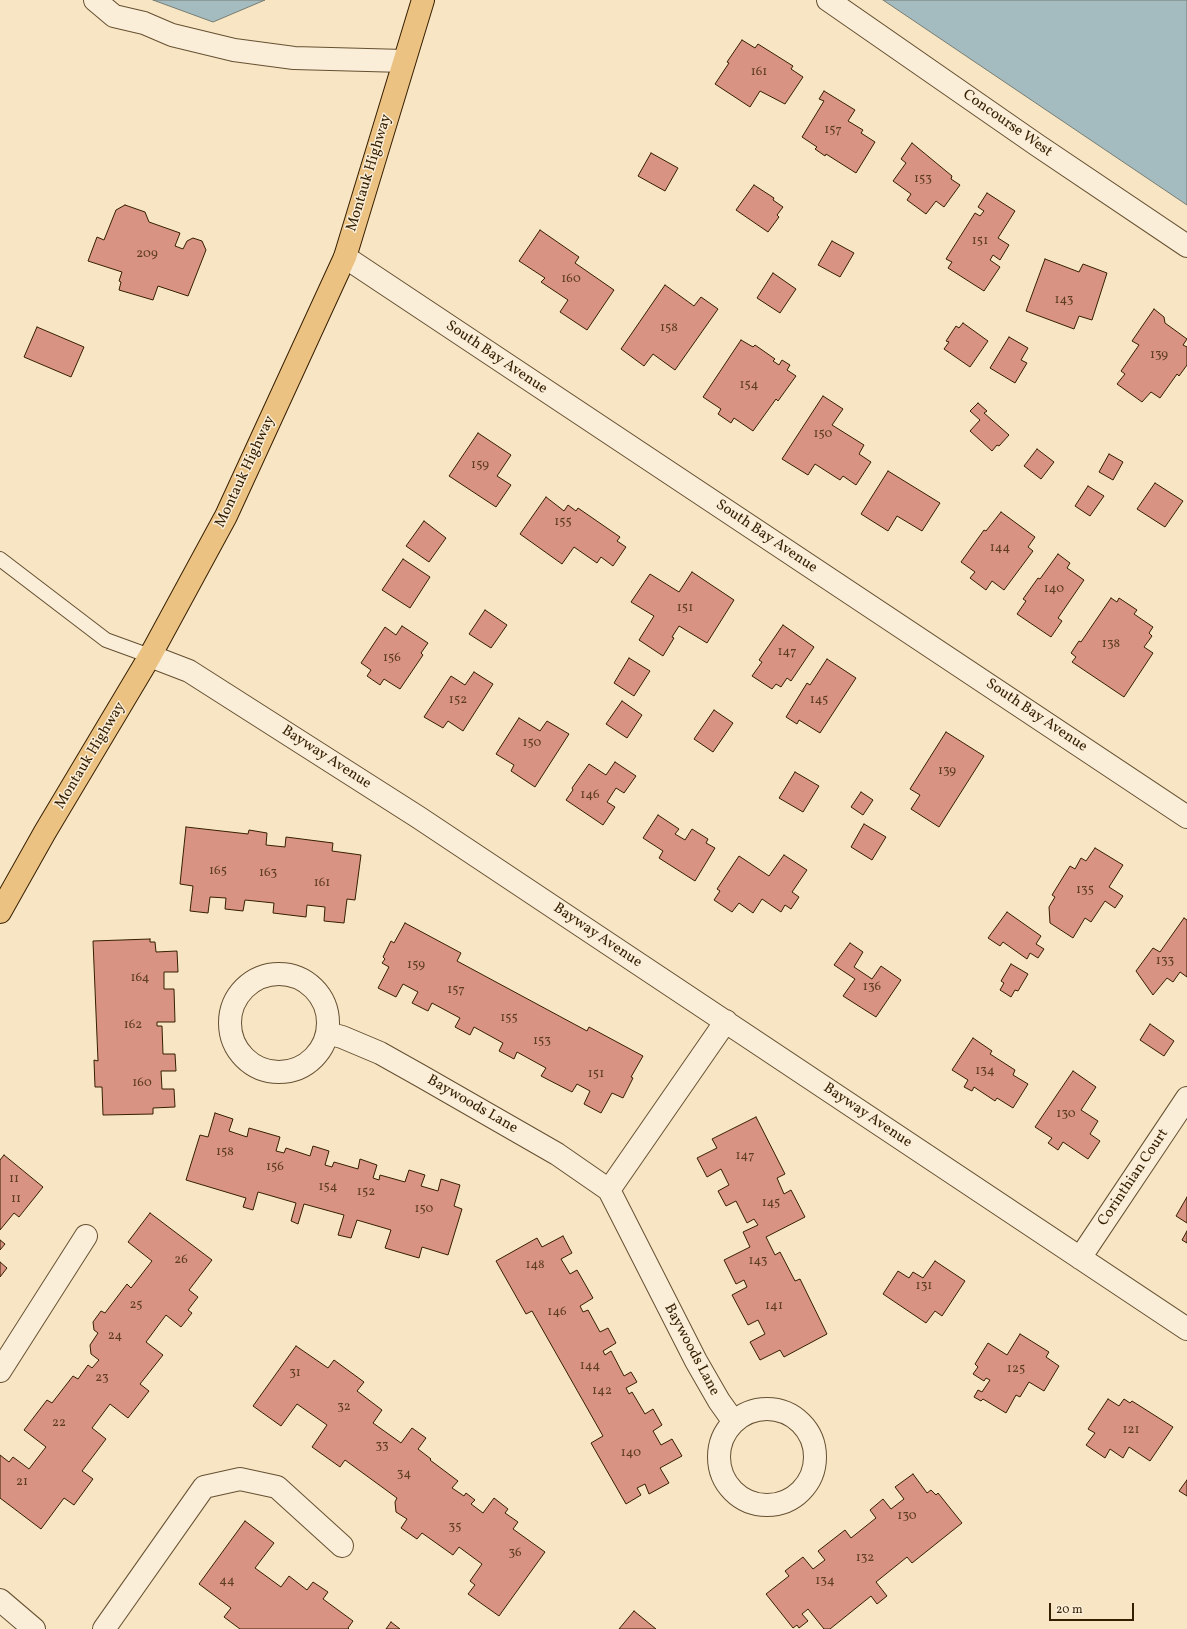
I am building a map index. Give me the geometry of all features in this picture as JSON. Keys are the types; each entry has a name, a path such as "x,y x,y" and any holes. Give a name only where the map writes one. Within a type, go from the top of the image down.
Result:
{"main road":[{"name":"Montauk Highway","path":"0,912 45,832 150,656 226,516 345,257 423,0"}],"street":[{"path":"95,0 114,16 144,24 172,36 234,50 294,58 404,61"},
{"name":"Concourse West","path":"828,0 1037,145 1187,246"},
{"name":"South Bay Avenue","path":"345,257 1187,817"},
{"name":"Bayway Avenue","path":"150,656 189,671 418,817 1187,1329"},
{"path":"269,974 296,977 306,982 319,994 328,1013 327,1034 316,1056 304,1066 288,1072 278,1073 261,1070 251,1065 239,1053 230,1032 231,1009 245,988 253,981 269,974"},
{"path":"609,1190 726,1021"},
{"name":"Baywoods Lane","path":"327,1034 342,1037 380,1053 557,1154 609,1190 696,1361 719,1401 734,1422"},
{"name":"Corinthian Court","path":"1080,1258 1187,1098"},
{"path":"0,1371 86,1236"},
{"path":"768,1408 784,1411 794,1416 806,1428 815,1447 815,1467 804,1490 792,1499 776,1505 766,1506 750,1503 728,1486 719,1465 720,1444 734,1422 742,1415 758,1409 768,1408"},
{"path":"104,1629 204,1487 240,1479 277,1487 342,1546"},
{"path":"0,1600 34,1629"}],"lane":[{"name":"Bayway Avenue","path":"0,559 106,640 150,656"}],"water":[{"path":"153,0 265,0 213,22"},
{"path":"883,0 1187,0 1187,205"}],"building":[{"path":"742,40 755,48 758,44 793,66 791,69 803,77 785,104 760,91 750,107 715,84 729,63 727,62"},
{"path":"824,91 855,110 848,121 863,130 861,133 875,142 856,173 826,154 825,156 815,149 817,147 802,137 824,101 819,99"},
{"path":"912,143 952,176 951,179 960,185 944,207 936,201 926,214 907,200 911,194 893,181 906,163 901,159"},
{"path":"651,153 678,168 665,191 638,176"},
{"path":"754,185 774,198 773,200 783,207 777,215 779,217 768,232 736,210"},
{"path":"987,193 1015,211 998,238 1009,245 1000,260 993,255 990,260 1000,267 984,291 948,268 952,262 946,259 975,213 980,216 984,211 978,207"},
{"path":"125,205 145,212 149,222 180,233 175,246 183,249 187,241 193,238 202,241 206,250 188,296 158,286 153,300 119,290 121,282 119,281 122,272 88,261 97,237 104,240 116,210"},
{"path":"540,230 579,257 575,263 614,290 587,330 560,312 568,300 541,282 545,278 519,261"},
{"path":"832,241 854,253 840,277 818,265"},
{"path":"1045,259 1079,272 1083,264 1107,273 1092,320 1079,316 1074,329 1026,311"},
{"path":"773,273 796,289 780,313 757,298"},
{"path":"665,285 694,306 701,297 718,309 675,370 653,354 644,366 621,349"},
{"path":"1154,309 1164,317 1165,323 1187,339 1183,345 1187,347 1187,365 1179,376 1177,374 1160,398 1151,392 1142,402 1117,384 1125,374 1121,371 1139,345 1132,341"},
{"path":"963,323 988,341 970,367 944,349 949,342 946,341 956,326 959,328"},
{"path":"37,327 84,347 71,377 24,357"},
{"path":"1009,337 1028,348 1021,360 1027,363 1015,383 990,368"},
{"path":"741,340 753,347 755,345 775,359 773,361 779,365 782,360 790,365 787,370 796,376 778,401 776,399 753,431 734,418 731,423 718,414 721,409 703,397"},
{"path":"823,396 843,409 832,425 864,445 859,454 871,462 856,485 843,476 840,480 815,464 808,475 782,459"},
{"path":"978,403 987,411 984,413 1009,435 992,451 970,431 980,420 970,411"},
{"path":"478,433 511,455 497,476 511,485 496,507 449,476"},
{"path":"1037,449 1054,462 1041,479 1024,466"},
{"path":"1109,454 1123,462 1113,480 1099,472"},
{"path":"888,471 940,503 922,531 897,516 888,531 861,514"},
{"path":"1155,483 1183,501 1165,527 1137,509"},
{"path":"1088,486 1104,496 1090,516 1075,506"},
{"path":"546,497 564,511 568,505 576,511 578,508 620,537 617,541 626,547 613,566 601,557 597,563 574,547 562,564 520,534"},
{"path":"1001,512 1035,537 1028,547 1033,551 1004,590 992,581 986,590 970,578 975,572 961,562 984,530 986,531"},
{"path":"424,521 446,538 429,562 406,546"},
{"path":"1058,554 1070,563 1067,568 1084,580 1058,618 1062,621 1051,637 1017,614 1026,601 1023,599"},
{"path":"403,559 430,577 410,608 382,590"},
{"path":"692,572 734,600 707,643 679,626 672,637 674,638 663,656 639,640 654,616 631,602 650,574 679,592"},
{"path":"1111,598 1117,602 1119,598 1137,610 1134,614 1153,627 1149,633 1152,636 1144,647 1153,653 1124,697 1072,662 1076,657 1071,653 1079,641 1081,642"},
{"path":"485,610 507,625 491,648 469,634"},
{"path":"783,625 814,647 791,681 787,678 781,687 776,684 772,689 752,676 762,662 759,660"},
{"path":"402,626 428,643 421,653 423,655 400,689 384,679 380,685 367,676 371,670 361,663 385,627 396,635"},
{"path":"629,658 650,671 634,696 614,683"},
{"path":"827,659 856,678 820,733 799,720 797,724 786,717 807,683 810,685"},
{"path":"474,672 493,684 463,731 448,721 443,728 424,717 451,676 465,685"},
{"path":"622,701 642,715 627,738 606,724"},
{"path":"714,710 733,723 713,752 694,739"},
{"path":"519,718 540,731 547,721 569,734 535,787 511,771 514,765 496,754"},
{"path":"946,732 984,756 939,827 911,809 920,795 910,789"},
{"path":"615,762 636,776 624,793 616,788 607,802 615,807 603,825 566,800 573,790 572,788 589,764 606,775"},
{"path":"795,772 819,786 803,812 779,798"},
{"path":"861,792 873,800 863,815 851,807"},
{"path":"658,815 679,829 675,834 685,840 692,829 708,839 706,843 715,848 695,881 659,858 663,851 643,838"},
{"path":"864,824 886,837 872,860 851,847"},
{"path":"186,827 248,834 249,830 267,833 266,845 285,847 286,837 333,843 332,851 361,855 355,900 347,899 344,923 324,921 325,907 307,905 306,917 273,913 274,903 245,900 243,911 225,909 226,898 210,897 208,913 190,911 193,886 180,884"},
{"path":"1095,848 1123,865 1109,887 1123,896 1115,908 1105,901 1091,922 1085,918 1073,938 1050,923 1049,907 1055,897 1052,895 1070,866 1075,869 1081,858 1086,861"},
{"path":"784,855 807,870 792,892 799,897 791,909 785,905 781,912 762,899 753,913 739,903 732,912 714,900 720,891 717,889 739,856 769,876"},
{"path":"1007,912 1041,936 1036,944 1044,949 1038,958 1030,953 1027,959 1003,942 1000,946 988,938"},
{"path":"1184,918 1187,920 1187,977 1180,972 1173,982 1167,978 1153,995 1136,971 1153,948 1160,952"},
{"path":"405,923 461,953 457,961 587,1031 589,1027 643,1056 631,1077 633,1078 623,1098 612,1093 601,1113 584,1104 590,1091 577,1084 572,1092 541,1076 546,1068 517,1052 514,1059 499,1051 503,1043 474,1027 470,1035 455,1027 460,1018 432,1003 428,1011 412,1003 418,992 403,984 396,997 378,988 389,967 382,963 385,959 383,957 391,941 394,943"},
{"path":"150,939 150,942 155,942 156,952 177,951 178,972 164,972 164,989 174,989 175,1022 157,1022 157,1026 162,1026 163,1054 175,1054 176,1071 161,1071 162,1089 174,1089 175,1107 153,1108 153,1114 103,1115 102,1087 95,1087 94,1060 98,1061 93,941"},
{"path":"850,943 863,952 854,967 872,979 881,966 901,980 876,1017 843,996 855,979 834,965"},
{"path":"1011,964 1028,974 1018,991 1015,990 1011,997 1000,990 1004,983 1001,981"},
{"path":"1150,1024 1174,1041 1164,1056 1140,1040"},
{"path":"973,1038 992,1051 990,1054 1015,1070 1013,1075 1028,1084 1013,1108 997,1098 995,1101 974,1087 972,1091 964,1087 968,1080 952,1070"},
{"path":"1073,1071 1096,1087 1081,1110 1098,1121 1090,1134 1100,1141 1088,1159 1063,1142 1058,1150 1048,1143 1052,1138 1035,1127"},
{"path":"215,1113 233,1119 229,1131 247,1137 249,1128 280,1137 276,1151 284,1153 286,1148 310,1156 313,1146 329,1151 325,1165 332,1167 334,1162 358,1169 360,1159 377,1165 373,1178 379,1180 380,1175 405,1182 409,1170 425,1175 421,1186 438,1191 441,1179 460,1185 454,1206 462,1209 448,1255 422,1247 419,1258 385,1248 391,1230 357,1220 351,1238 338,1235 344,1215 304,1204 298,1224 291,1221 296,1203 258,1192 253,1210 243,1207 246,1198 186,1180 200,1135 208,1137"},
{"path":"756,1117 785,1174 777,1178 784,1194 791,1190 805,1217 766,1237 775,1255 780,1252 795,1281 800,1279 827,1334 784,1357 780,1350 760,1360 750,1342 765,1334 758,1320 748,1325 732,1295 747,1287 744,1280 736,1284 724,1260 750,1247 743,1232 758,1225 754,1219 747,1223 736,1201 726,1206 718,1191 729,1185 721,1169 707,1177 697,1158 717,1148 712,1139"},
{"path":"4,1155 43,1187 19,1217 14,1213 0,1230 0,1160"},
{"path":"1187,1197 1187,1223 1176,1216"},
{"path":"150,1213 212,1260 189,1290 198,1297 188,1310 192,1313 181,1327 166,1315 146,1342 163,1355 140,1384 149,1391 128,1418 110,1404 92,1428 106,1439 82,1471 93,1479 74,1505 64,1498 41,1529 0,1498 0,1455 9,1462 13,1457 29,1469 46,1447 24,1430 47,1400 52,1403 73,1376 78,1379 88,1365 92,1368 99,1360 91,1354 90,1345 98,1333 94,1330 93,1322 101,1311 105,1313 127,1284 131,1288 152,1261 128,1242"},
{"path":"1187,1231 1187,1243 1182,1240"},
{"path":"563,1236 572,1253 561,1259 570,1274 577,1270 593,1298 580,1306 583,1312 588,1310 600,1332 608,1328 616,1343 603,1351 605,1355 611,1351 624,1376 631,1372 637,1382 626,1388 629,1394 632,1392 645,1414 653,1409 662,1425 653,1431 661,1445 672,1439 682,1456 660,1468 669,1483 649,1494 645,1484 637,1488 641,1495 626,1504 591,1443 603,1436 532,1311 526,1314 496,1261 537,1238 542,1247"},
{"path":"0,1240 5,1244 0,1250"},
{"path":"935,1261 965,1281 942,1316 935,1311 926,1323 883,1294 898,1271 909,1278 913,1272 923,1278"},
{"path":"0,1262 7,1268 0,1277"},
{"path":"1020,1334 1049,1352 1046,1357 1059,1366 1044,1391 1029,1382 1020,1397 1016,1395 1006,1413 983,1399 981,1401 974,1397 978,1390 982,1392 990,1380 986,1378 984,1381 973,1374 978,1367 975,1364 988,1343 1007,1355"},
{"path":"296,1346 328,1368 334,1360 364,1382 357,1391 382,1410 373,1423 401,1443 412,1428 426,1438 418,1449 458,1481 452,1488 464,1496 466,1493 475,1500 471,1504 483,1513 494,1498 508,1509 505,1513 518,1522 513,1529 545,1552 499,1616 468,1594 475,1585 470,1581 482,1564 459,1547 453,1555 422,1533 417,1539 401,1528 407,1519 396,1512 395,1502 397,1498 345,1460 340,1467 312,1447 327,1425 297,1404 281,1426 253,1406"},
{"path":"1108,1399 1119,1406 1124,1399 1130,1403 1132,1401 1173,1427 1150,1461 1129,1447 1123,1458 1110,1449 1105,1458 1086,1445 1095,1433 1088,1429"},
{"path":"913,1474 927,1493 931,1490 936,1495 938,1493 962,1523 912,1563 907,1557 876,1582 887,1596 877,1604 871,1596 830,1629 824,1629 808,1609 802,1614 808,1621 799,1628 797,1625 793,1628 766,1594 789,1576 785,1571 803,1557 813,1569 825,1560 818,1551 845,1530 851,1538 876,1518 870,1510 883,1499 891,1509 904,1499 895,1487"},
{"path":"1187,1480 1187,1496 1179,1491"},
{"path":"245,1521 274,1543 255,1568 281,1587 289,1576 307,1590 313,1582 328,1592 323,1599 353,1621 348,1628 349,1629 240,1629 224,1617 231,1608 199,1584"},
{"path":"634,1611 656,1629 619,1629"},
{"path":"391,1622 400,1629 386,1629"}]}
